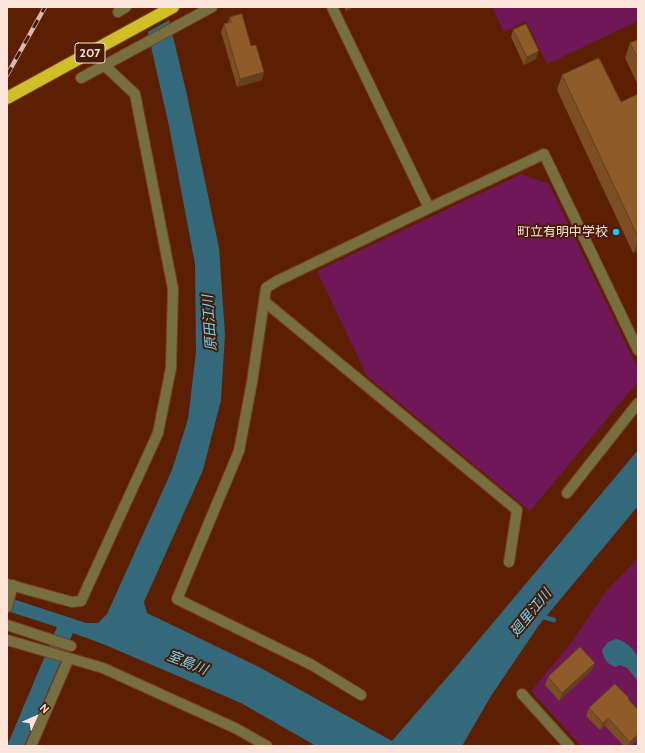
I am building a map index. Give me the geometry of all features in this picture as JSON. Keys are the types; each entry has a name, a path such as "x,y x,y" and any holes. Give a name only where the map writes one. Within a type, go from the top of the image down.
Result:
{"highway":[{"name":"207","path":"7,98 173,7"}],"street":[{"path":"81,78 212,7"},
{"path":"332,7 429,208"},
{"path":"7,607 10,584 72,602 81,601 158,434 171,368 173,289 135,94 104,65"},
{"path":"361,695 312,666 177,599 239,451 265,302 266,288 277,281 544,154 638,350"},
{"path":"265,302 517,510 509,562"},
{"path":"567,493 638,403"},
{"path":"7,626 49,638 70,646"},
{"path":"7,640 110,671 235,728 267,746"},
{"path":"31,746 69,658"},
{"path":"522,694 569,746"}],"shaded area":[{"path":"492,7 638,7 638,21 547,64 526,21 504,32"},
{"path":"521,174 549,184 637,367 637,383 530,511 367,376 317,271"},
{"path":"638,558 638,746 581,746 531,691 571,643 607,590"}],"water":[{"path":"142,7 166,7 187,95 219,248 225,334 221,400 203,470 144,602 147,613 259,667 392,741 638,450 638,506 539,625 491,696 462,746 316,746 241,703 103,644 73,633 24,746 7,746 57,627 7,611 7,597 86,623 98,623 107,614 172,470 188,419 196,352 195,264 169,126"},
{"path":"616,639 627,644 636,653 638,663 638,681 627,668 620,665 615,667 607,662 602,650 608,642"}],"pier":[{"path":"140,7 168,7 171,19 146,33"}],"building":[{"path":"242,14 251,46 256,45 264,72 240,79 224,24 231,22 230,17"},
{"path":"526,24 539,51 527,57 513,30"},
{"path":"638,40 638,59 630,43"},
{"path":"599,58 621,102 638,94 638,237 562,75"},
{"path":"580,647 595,663 562,693 548,677"},
{"path":"615,684 629,698 628,699 638,710 638,734 630,742 608,718 603,723 589,708"}],"waterway":[{"name":"廻里江川","path":"540,616 554,620"}],"railway":[{"path":"7,75 45,7"}],"place":[{"name":"町立有明中学校","path":"616,232"}],"water label":[{"name":"原田江川","path":"210,323"},
{"name":"室島川","path":"187,663"}]}
